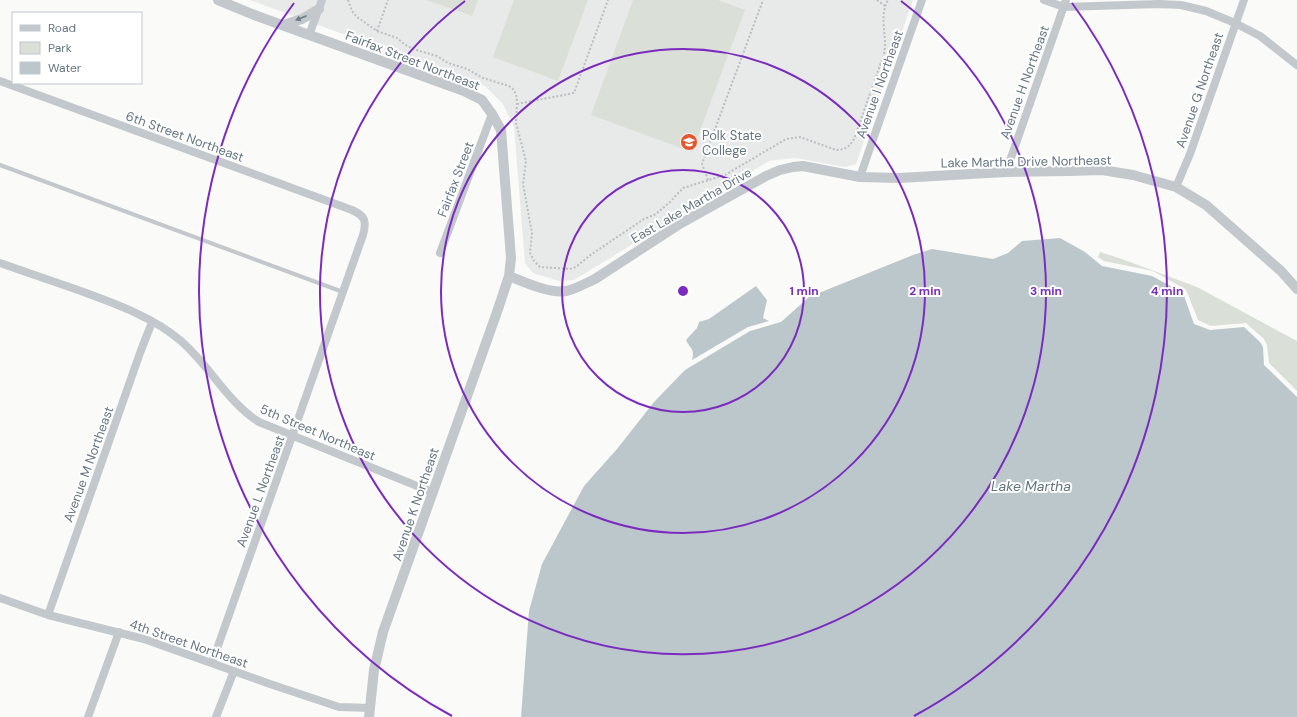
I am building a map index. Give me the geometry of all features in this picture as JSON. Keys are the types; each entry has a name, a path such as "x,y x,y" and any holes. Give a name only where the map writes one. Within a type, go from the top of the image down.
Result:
{"street":[{"name":"Fairfax Street Northeast","path":"218,0 309,35 464,91 482,100 501,130 511,245 509,276 497,312"},
{"name":"Avenue I Northeast","path":"860,177 922,0"},
{"path":"1044,0 1065,4 1181,5 1206,11 1236,23 1260,36 1297,65"},
{"name":"Avenue G Northeast","path":"1176,187 1190,154 1244,0"},
{"path":"282,25 302,19 320,4"},
{"path":"309,35 320,4"},
{"name":"Avenue H Northeast","path":"1006,172 1065,4"},
{"name":"6th Street Northeast","path":"0,81 302,191 360,214"},
{"name":"Fairfax Street","path":"440,253 492,114"},
{"name":"East Lake Martha Drive","path":"509,276 545,289 565,291 595,279 678,225 750,184 780,170 803,166 860,177"},
{"name":"Lake Martha Drive Northeast","path":"860,177 899,178 1006,172 1102,170 1134,175 1176,187 1206,205 1226,221 1281,271 1297,289"},
{"name":"Avenue L Northeast","path":"212,663 366,227 365,220 360,214"},
{"name":"5th Street Northeast","path":"0,263 118,306 152,322 180,340 193,352 239,406 252,418 259,422 432,492"},
{"name":"Avenue K Northeast","path":"372,714 374,670 379,644 497,312"},
{"name":"Avenue M Northeast","path":"48,615 152,322"},
{"name":"4th Street Northeast","path":"0,598 48,615 144,639 339,707 372,714"},
{"path":"88,717 119,632"},
{"path":"216,717 234,671"}],"lane":[{"path":"0,165 344,292"}],"path":[{"path":"348,0 352,11 357,17 377,31 397,38 413,49 437,56 448,63 467,69 483,78 509,86 513,89 516,94 517,104 516,122 526,161 523,184 532,232 530,253 534,261 540,267 570,269 576,267 589,256 644,219 656,214 683,188 725,175 786,139 800,137 836,150 850,145 854,139 884,54 885,48 882,20 888,0"},
{"path":"377,31 388,0"},
{"path":"517,104 574,93 608,0"},
{"path":"708,180 702,164 763,0"},
{"path":"877,0 885,6"}],"shaded area":[{"name":"Polk State College","path":"250,0 913,0 856,164 845,167 795,158 769,161 574,280 559,281 533,273 525,263 514,127 503,104 485,86"}],"green space":[{"path":"427,0 478,0 472,16"},
{"path":"514,0 588,0 558,81 493,57"},
{"path":"633,0 718,0 745,10 692,152 591,115"},
{"path":"1100,252 1122,259 1197,287 1297,341 1297,391 1269,363 1267,345 1264,339 1246,323 1211,326 1198,320 1185,289 1153,271 1104,261 1098,257"}],"water":[{"name":"Lake Martha","path":"1060,238 1085,252 1102,266 1152,276 1183,293 1194,324 1210,330 1244,327 1260,342 1263,347 1264,365 1297,397 1297,717 521,717 529,611 542,564 584,486 617,449 654,402 685,370 750,331 781,322 809,297 913,255 932,249 993,259 1008,253 1022,241"},
{"path":"756,286 767,300 763,318 769,321 748,327 692,360 692,351 686,340 697,328 699,322 709,319"}],"place":[{"name":"Polk State College","path":"689,142"}]}
